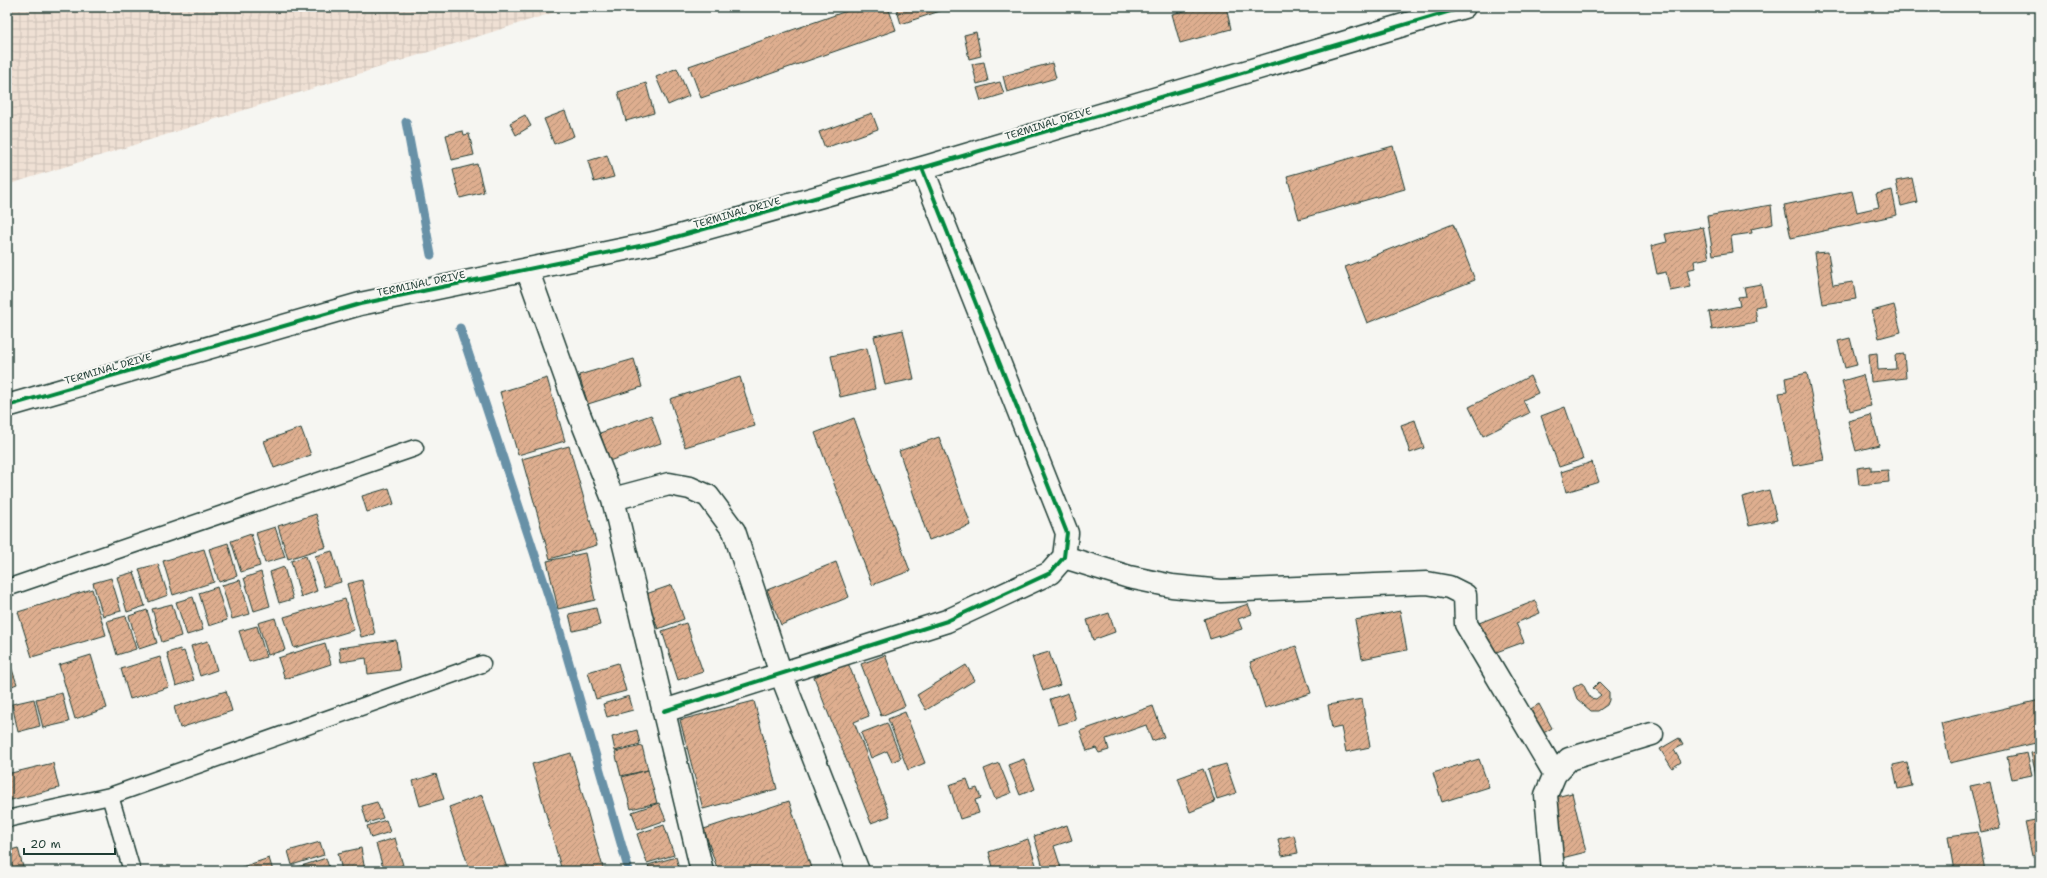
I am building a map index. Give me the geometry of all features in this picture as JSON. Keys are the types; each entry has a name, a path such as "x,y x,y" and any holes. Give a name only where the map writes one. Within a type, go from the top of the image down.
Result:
{"street":[{"name":"TERMINAL DRIVE","path":"7,406 360,304 654,243 922,168 1464,7"},
{"path":"664,711 947,621 1050,574 1064,557 1067,533 922,168"},
{"path":"527,269 577,409 613,499 702,871"},
{"path":"613,499 669,484 690,488 708,496 734,531 781,674 858,871"},
{"path":"1064,557 1129,577 1172,586 1221,591 1427,583 1449,587 1465,595 1466,624 1555,774"},
{"path":"1553,871 1546,795 1555,774 1569,759 1652,734"}],"lane":[{"path":"7,588 415,448"},
{"path":"7,819 110,796 482,664"},
{"path":"110,796 132,871"}],"shaded area":[{"path":"7,7 571,7 7,185"}],"building":[{"path":"858,7 888,7 896,30 701,98 689,66"},
{"path":"896,7 945,7 946,9 901,24"},
{"path":"1200,7 1226,7 1231,29 1180,43 1172,14"},
{"path":"976,32 981,56 969,59 964,35"},
{"path":"984,62 988,81 977,84 972,64"},
{"path":"1052,63 1056,78 1007,92 1003,76"},
{"path":"677,68 689,96 668,105 656,77"},
{"path":"1000,82 1004,94 981,101 977,88"},
{"path":"646,83 654,113 626,121 618,92"},
{"path":"565,111 574,136 554,144 544,119"},
{"path":"872,113 878,129 825,148 819,132"},
{"path":"525,115 531,126 516,135 510,123"},
{"path":"463,131 464,135 469,134 474,155 452,160 446,135"},
{"path":"1393,146 1405,189 1299,219 1287,176"},
{"path":"607,155 614,177 594,182 588,161"},
{"path":"477,164 484,192 460,198 453,170"},
{"path":"1912,178 1917,202 1901,206 1896,181"},
{"path":"1892,190 1897,215 1791,238 1784,205 1852,191 1857,212 1879,207 1876,194"},
{"path":"1771,205 1773,224 1751,229 1752,233 1731,236 1733,252 1713,255 1707,216"},
{"path":"1453,224 1475,280 1367,323 1345,267"},
{"path":"1703,227 1709,258 1694,261 1695,268 1687,270 1691,287 1670,291 1666,272 1657,274 1651,246 1667,242 1665,234"},
{"path":"1828,252 1833,285 1853,282 1856,299 1823,304 1815,253"},
{"path":"1761,284 1765,305 1755,307 1757,322 1712,330 1709,312 1740,306 1738,297 1746,296 1744,287"},
{"path":"1894,305 1901,332 1879,338 1872,311"},
{"path":"903,330 914,379 885,385 874,336"},
{"path":"1850,338 1857,365 1845,368 1838,341"},
{"path":"867,348 875,389 840,397 831,356"},
{"path":"1877,353 1878,370 1896,369 1895,355 1904,354 1906,378 1871,382 1869,354"},
{"path":"634,359 642,387 588,404 579,375"},
{"path":"1807,373 1824,460 1793,466 1779,393 1787,392 1785,378"},
{"path":"1863,375 1871,406 1850,411 1842,381"},
{"path":"1530,376 1538,393 1523,400 1529,413 1483,436 1469,407"},
{"path":"740,377 755,426 685,447 670,399"},
{"path":"547,378 565,441 518,455 500,392"},
{"path":"1565,407 1583,459 1559,467 1541,416"},
{"path":"651,415 661,443 609,461 600,433"},
{"path":"1871,415 1879,445 1856,451 1848,421"},
{"path":"854,418 910,571 872,585 815,433"},
{"path":"1415,420 1424,448 1410,453 1401,425"},
{"path":"301,428 311,455 274,468 264,441"},
{"path":"939,437 971,525 929,540 899,451"},
{"path":"569,446 597,545 550,559 522,459"},
{"path":"1592,462 1599,482 1566,492 1561,472"},
{"path":"1871,466 1871,471 1888,470 1889,482 1859,485 1857,468"},
{"path":"389,488 394,504 367,512 362,496"},
{"path":"1769,490 1777,520 1749,526 1742,497"},
{"path":"316,514 326,547 288,559 278,526"},
{"path":"275,527 285,557 265,563 256,533"},
{"path":"251,534 260,566 241,572 231,541"},
{"path":"228,543 237,576 219,582 209,549"},
{"path":"204,549 214,582 173,595 163,561"},
{"path":"332,551 341,582 324,587 315,556"},
{"path":"585,553 595,600 558,609 547,561"},
{"path":"306,556 317,591 301,597 291,561"},
{"path":"836,562 849,597 781,625 767,590"},
{"path":"158,564 168,595 149,602 139,569"},
{"path":"284,567 293,599 279,603 270,572"},
{"path":"134,572 145,606 127,612 117,577"},
{"path":"261,572 270,606 254,611 244,578"},
{"path":"111,578 121,611 103,616 93,583"},
{"path":"240,580 250,614 232,619 222,585"},
{"path":"362,580 375,634 361,637 347,584"},
{"path":"672,585 684,619 658,629 646,594"},
{"path":"217,587 227,620 209,626 199,593"},
{"path":"92,589 106,635 32,657 18,612"},
{"path":"193,597 203,630 187,635 176,602"},
{"path":"345,599 354,630 294,648 284,617"},
{"path":"1535,601 1540,613 1516,623 1524,642 1491,654 1479,623"},
{"path":"172,604 181,636 162,642 152,609"},
{"path":"1248,604 1252,614 1238,619 1242,629 1210,639 1204,619"},
{"path":"596,608 600,625 573,631 569,614"},
{"path":"147,610 157,643 139,649 129,616"},
{"path":"1400,611 1407,650 1362,659 1355,620"},
{"path":"1109,613 1115,632 1093,640 1087,620"},
{"path":"126,616 136,649 117,655 107,621"},
{"path":"275,618 285,650 268,655 258,623"},
{"path":"686,623 703,672 678,680 662,631"},
{"path":"257,626 266,657 249,662 239,631"},
{"path":"396,640 400,670 368,674 366,658 341,662 339,648"},
{"path":"208,641 217,670 200,676 191,646"},
{"path":"325,643 331,664 285,679 278,658"},
{"path":"1296,646 1311,693 1265,708 1250,662"},
{"path":"180,649 181,652 184,651 194,680 176,686 167,653"},
{"path":"1049,652 1060,685 1043,691 1032,657"},
{"path":"7,655 17,684 7,688"},
{"path":"91,655 107,708 75,719 59,665"},
{"path":"885,655 905,706 881,716 861,664"},
{"path":"160,657 169,687 130,699 121,669"},
{"path":"618,663 626,691 596,699 588,672"},
{"path":"848,663 869,716 854,722 890,816 871,823 814,677"},
{"path":"966,665 975,680 926,710 917,695"},
{"path":"1599,682 1609,692 1609,700 1607,705 1598,711 1591,711 1577,699 1573,688 1581,683 1583,684 1590,698 1596,699 1601,695 1593,688"},
{"path":"226,691 232,711 180,728 174,707"},
{"path":"62,693 69,722 43,728 36,699"},
{"path":"1068,693 1076,720 1058,725 1050,699"},
{"path":"629,696 633,710 607,717 603,704"},
{"path":"34,699 40,726 18,732 12,704"},
{"path":"1362,699 1370,747 1346,752 1341,727 1332,729 1328,705"},
{"path":"2040,700 2040,742 1950,763 1941,723"},
{"path":"754,701 777,789 703,809 680,720"},
{"path":"1539,704 1552,728 1540,735 1527,711"},
{"path":"1153,706 1164,737 1152,741 1146,725 1106,739 1109,750 1099,753 1096,748 1087,751 1080,731"},
{"path":"905,712 925,763 908,770 888,719"},
{"path":"887,723 901,758 892,762 887,751 871,758 861,733"},
{"path":"637,730 640,744 615,751 612,737"},
{"path":"1679,738 1683,745 1674,750 1681,762 1672,768 1660,749"},
{"path":"642,746 648,770 621,776 615,752"},
{"path":"2040,751 2040,774 2036,775 2031,753"},
{"path":"571,753 604,871 562,871 532,764"},
{"path":"2027,753 2032,775 2012,779 2007,757"},
{"path":"1024,759 1035,789 1020,795 1008,765"},
{"path":"1479,759 1489,787 1442,802 1433,773"},
{"path":"1907,762 1912,786 1898,789 1893,765"},
{"path":"53,763 59,788 7,801 7,774"},
{"path":"999,763 1011,793 995,799 984,769"},
{"path":"1226,764 1236,793 1217,799 1208,769"},
{"path":"1203,769 1215,802 1190,812 1178,778"},
{"path":"648,770 657,803 631,809 622,777"},
{"path":"436,774 444,799 420,806 413,781"},
{"path":"967,779 971,790 977,788 981,798 975,800 979,813 960,819 949,785"},
{"path":"1990,782 2000,828 1981,832 1970,786"},
{"path":"1572,793 1586,852 1562,858 1548,799"},
{"path":"482,795 508,871 470,871 449,807"},
{"path":"789,801 812,871 718,871 704,829"},
{"path":"377,802 383,818 367,823 362,806"},
{"path":"659,803 666,820 638,830 632,812"},
{"path":"2040,819 2040,854 2032,856 2025,822"},
{"path":"386,820 390,832 371,838 367,826"},
{"path":"664,825 674,855 647,863 637,834"},
{"path":"1067,825 1072,840 1054,846 1062,871 1044,871 1034,836"},
{"path":"1978,832 1985,871 1954,871 1948,836"},
{"path":"1294,835 1298,853 1282,856 1278,839"},
{"path":"395,838 403,865 384,871 376,844"},
{"path":"1028,839 1038,871 994,871 989,852"},
{"path":"320,842 324,855 292,865 288,851"},
{"path":"18,848 24,871 7,871 7,851"},
{"path":"361,848 365,871 342,871 338,853"},
{"path":"676,857 680,871 650,871 648,865"},
{"path":"269,858 273,871 240,871 239,868"},
{"path":"326,858 330,871 293,871 292,869"}],"waterway":[{"path":"406,122 431,255"},
{"path":"460,328 558,625 629,871"}],"cycle path":[{"path":"7,406 360,304 654,243 922,168 1464,7"},
{"path":"664,711 947,621 1050,573 1064,557 1067,533 922,168"}]}
